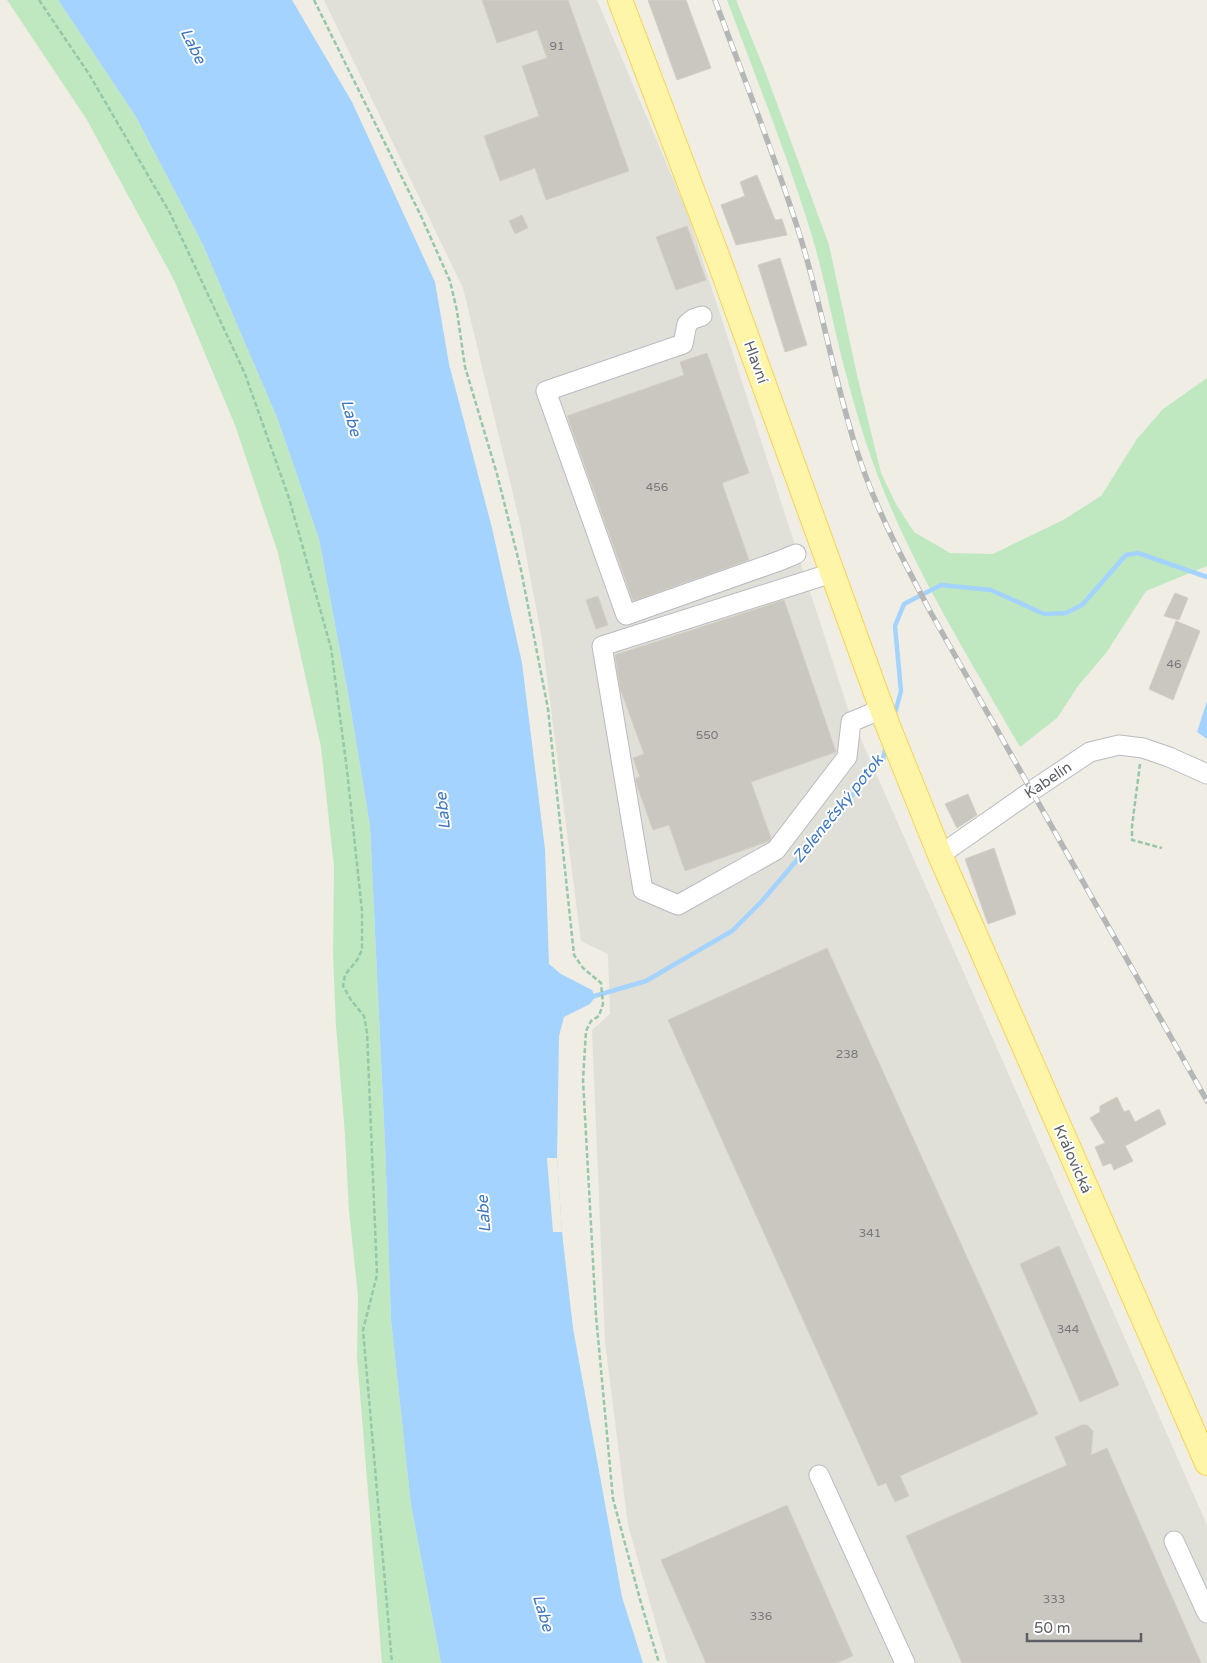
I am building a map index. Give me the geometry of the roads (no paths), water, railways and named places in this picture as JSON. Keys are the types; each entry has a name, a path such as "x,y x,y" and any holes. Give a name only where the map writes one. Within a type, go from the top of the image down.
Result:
{"main road":[{"name":"Hlavní","path":"620,0 718,258 885,718 904,765"},
{"name":"Královická","path":"904,765 940,855 1207,1463"}],"street":[{"path":"702,316 687,324 683,344 546,391 626,615 796,554"},
{"path":"832,573 602,646 643,890 678,905 776,850 847,757 851,722 885,718"},
{"name":"Kabelín","path":"940,855 1032,790 1090,752 1119,745 1142,748 1169,757 1207,774"},
{"path":"818,1475 905,1663"},
{"path":"1174,1541 1207,1613"}],"water":[{"name":"Labe","path":"58,0 292,0 352,102 435,282 449,364 492,528 522,663 545,849 549,964 561,974 592,990 595,997 590,1004 564,1017 559,1036 557,1158 562,1232 573,1328 622,1597 643,1663 441,1663 411,1505 391,1320 370,826 349,699 319,539 278,420 203,245 136,117"},
{"path":"1207,701 1207,739 1197,732"}],"waterway":[{"name":"Zelenečský potok","path":"894,717 901,691 895,626 904,604 941,585 991,590 1044,614 1066,613 1082,605 1126,555 1138,553 1207,577"},
{"name":"Zelenečský potok","path":"591,997 646,981 732,931 762,901 883,759 886,746"}],"railway":[{"path":"715,0 801,239 848,422 863,470 880,512 931,613 1207,1101"}]}
